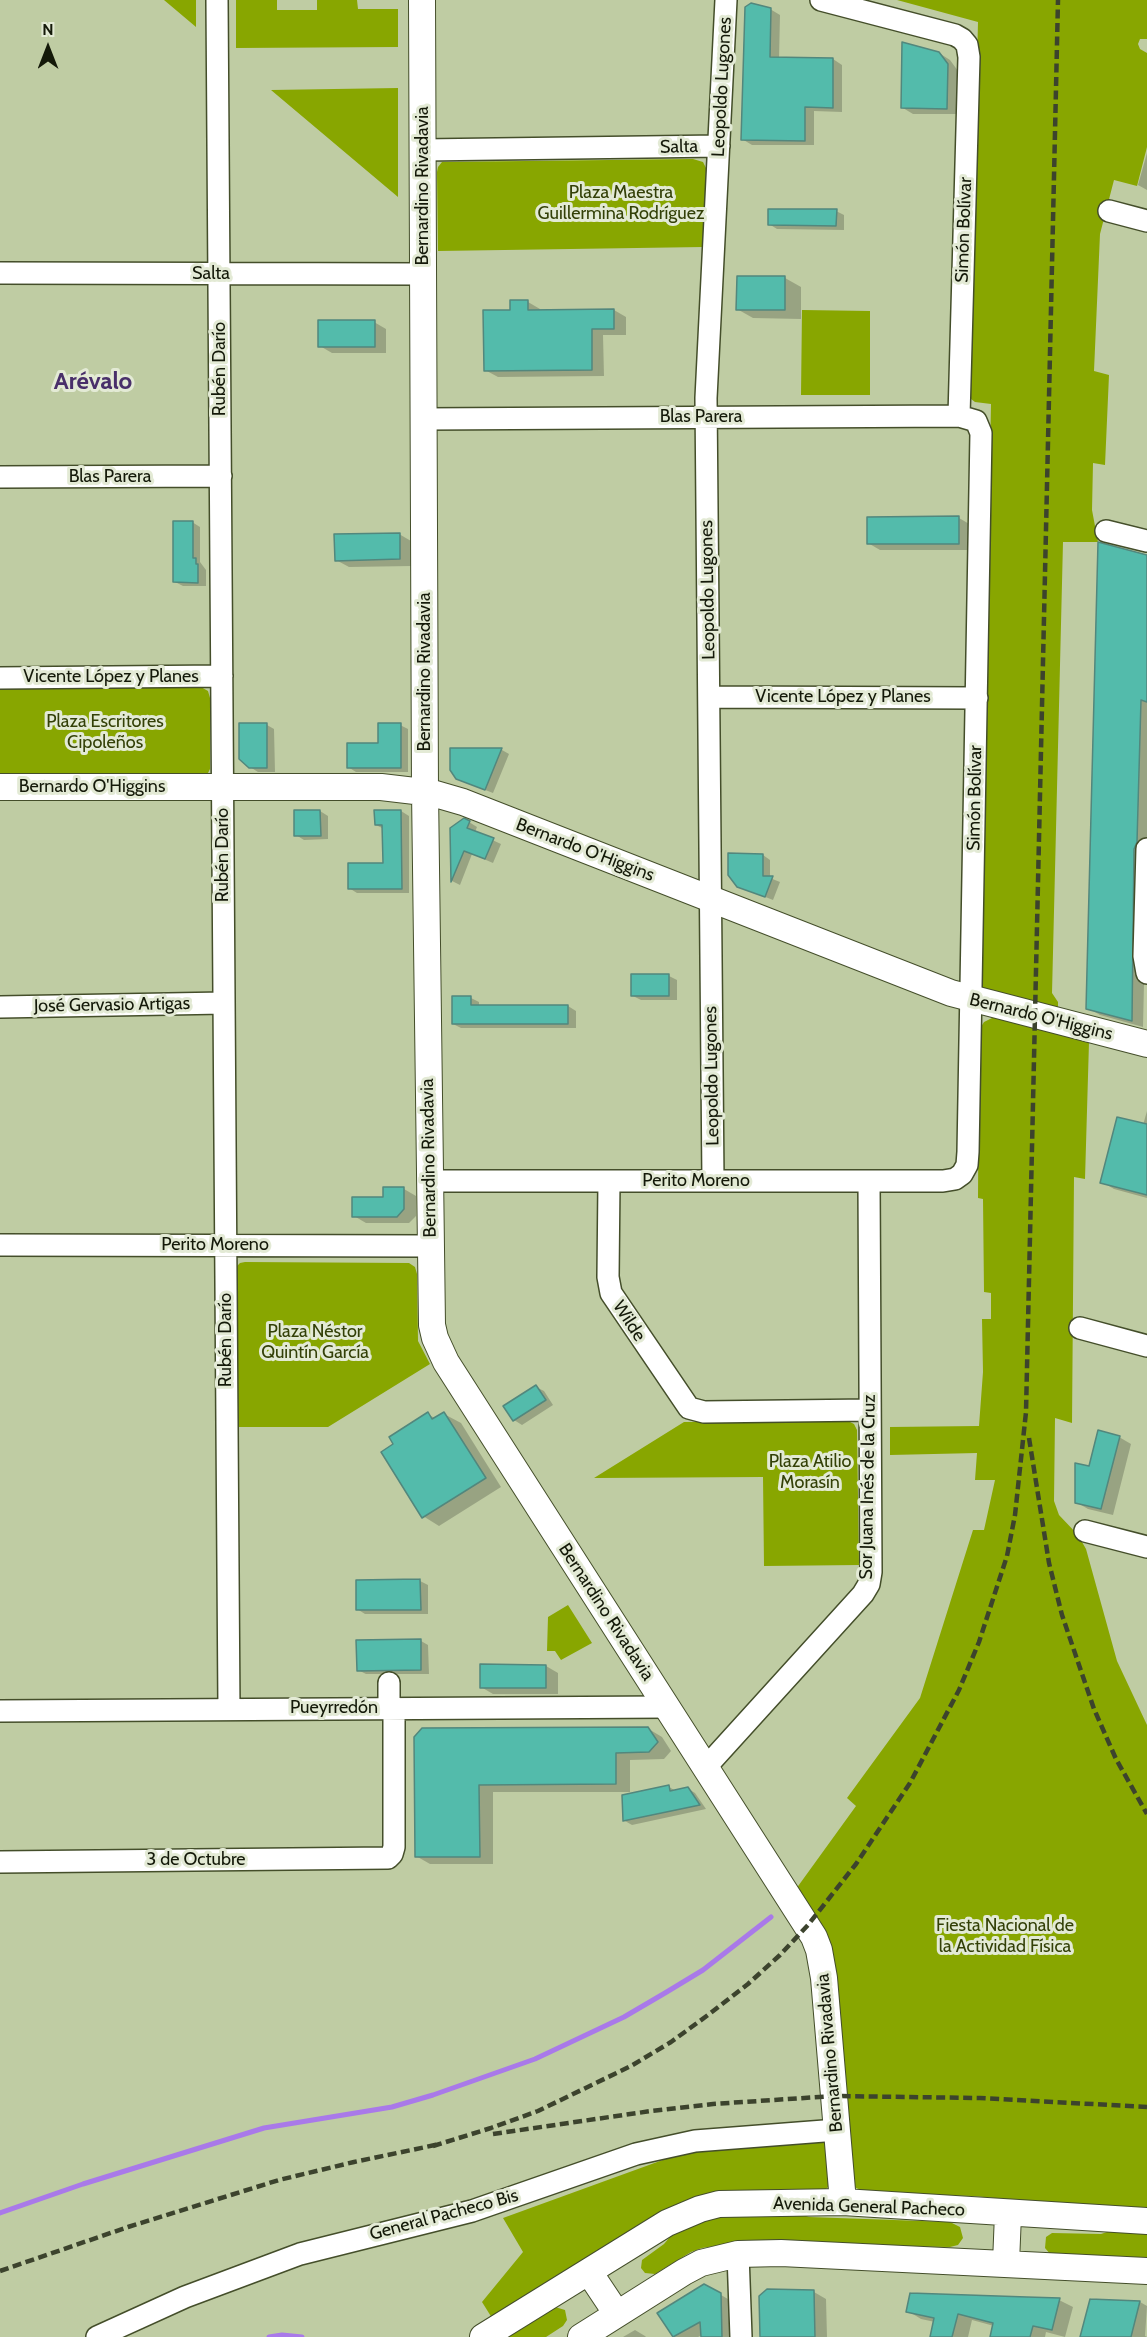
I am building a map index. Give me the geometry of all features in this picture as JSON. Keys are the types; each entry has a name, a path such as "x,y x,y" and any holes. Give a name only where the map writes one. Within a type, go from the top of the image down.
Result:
{"main road":[{"name":"Bernardino Rivadavia","path":"422,0 425,791 432,1325 440,1351 808,1925 819,1950 824,1978 843,2202"},
{"name":"Bernardo O'Higgins","path":"0,787 381,787 425,791 463,802 972,1000 1147,1044"},
{"name":"Avenida General Pacheco","path":"483,2337 667,2223 700,2209 737,2203 843,2202 1147,2221"},
{"path":"1006,2263 1008,2214"},
{"path":"581,2337 701,2263 738,2254 781,2253 1147,2271"},
{"path":"589,2272 618,2314"}],"street":[{"name":"Rubén Darío","path":"217,0 229,1709"},
{"name":"Leopoldo Lugones","path":"713,1181 706,417 726,0"},
{"name":"Simón Bolívar","path":"821,0 955,35 967,45 969,57 968,418 981,433 968,1158 962,1174"},
{"name":"Salta","path":"423,150 719,146"},
{"path":"1108,211 1147,221"},
{"name":"Salta","path":"0,273 423,274"},
{"name":"Blas Parera","path":"424,419 968,418"},
{"name":"Blas Parera","path":"0,477 220,476"},
{"path":"1106,531 1147,542"},
{"name":"Vicente López y Planes","path":"0,678 222,676"},
{"name":"Vicente López y Planes","path":"709,697 977,698"},
{"path":"1147,849 1144,956 1147,973"},
{"name":"José Gervasio Artigas","path":"0,1007 224,1003"},
{"name":"Perito Moreno","path":"429,1181 943,1181 955,1179 962,1174"},
{"name":"Wilde","path":"609,1181 608,1277 611,1293 684,1402 692,1410 704,1412 870,1410"},
{"name":"Sor Juana Inés de la Cruz","path":"706,1767 863,1594 869,1584 869,1181"},
{"name":"Perito Moreno","path":"0,1245 430,1246"},
{"path":"1080,1328 1147,1346"},
{"path":"1085,1531 1147,1547"},
{"path":"389,1683 391,1708"},
{"name":"Pueyrredón","path":"0,1710 667,1707"},
{"name":"3 de Octubre","path":"0,1862 379,1859 391,1856 394,1847 391,1708"},
{"name":"General Pacheco Bis","path":"98,2337 185,2297 290,2258 472,2211 636,2154 695,2141 837,2130"},
{"path":"738,2254 741,2337"}],"green space":[{"path":"164,0 196,0 196,27"},
{"path":"236,0 277,0 277,10 317,10 317,0 357,0 358,9 398,9 398,47 236,48"},
{"path":"897,0 1147,0 1147,39 1140,39 1138,44 1140,49 1147,53 1147,147 1137,186 1114,180 1100,234 1094,371 1109,375 1105,465 1093,463 1092,510 1098,542 1063,542 1052,993 1058,1002 1058,1010 984,990 980,978 991,404 975,402 969,394 978,22"},
{"path":"398,88 398,197 271,90"},
{"name":"Plaza Maestra Guillermina Rodríguez","path":"693,159 703,162 706,168 703,247 438,251 437,172 442,162"},
{"path":"802,310 870,311 870,395 801,395"},
{"name":"Plaza Escritores Cipoleños","path":"201,687 208,691 210,698 210,769 207,775 0,778 0,688"},
{"name":"Fiesta Nacional de la Actividad Física","path":"994,1017 1089,1042 1085,1179 1074,1177 1072,1423 1055,1418 1054,1501 1059,1515 1078,1535 1086,1549 1117,1661 1147,1725 1147,2212 973,2196 871,2194 856,2188 853,2185 796,1889 856,1806 847,1798 920,1698 973,1530 984,1530 995,1480 975,1480 977,1453 890,1455 890,1427 979,1426 983,1372 982,1319 991,1319 991,1293 984,1292 983,1199 978,1198 979,1030 984,1022"},
{"name":"Plaza Néstor Quintín García","path":"245,1262 409,1263 415,1267 417,1274 418,1341 430,1364 328,1427 236,1427 235,1268"},
{"name":"Plaza Atilio Morasín","path":"848,1421 854,1424 857,1430 859,1565 764,1566 763,1477 594,1478 684,1422"},
{"path":"568,1605 592,1643 561,1660 555,1651 547,1651 548,1617"},
{"path":"828,2141 830,2185 822,2193 719,2196 492,2318 482,2302 523,2252 503,2218 671,2157 696,2151"},
{"path":"789,2210 809,2217 950,2222 960,2227 963,2238 958,2245 950,2247 727,2244 691,2252 655,2274 645,2273 641,2268 642,2260 664,2244 674,2232 699,2218"},
{"path":"1116,2229 1147,2231 1147,2261 1051,2255 1045,2248 1046,2237 1052,2233 1101,2234"},
{"path":"555,2307 565,2310 567,2320 563,2326 546,2337 505,2337"}],"building":[{"path":"751,3 771,8 770,57 833,58 833,108 805,107 805,141 741,140 745,7"},
{"path":"902,42 939,52 948,64 947,109 901,108"},
{"path":"768,209 837,209 836,226 768,225"},
{"path":"737,276 785,276 785,310 736,310"},
{"path":"510,300 528,300 528,310 614,309 614,329 592,329 592,370 484,371 483,310 510,310"},
{"path":"318,320 375,320 375,347 318,347"},
{"path":"959,516 959,544 867,544 867,517"},
{"path":"173,521 193,521 193,558 196,558 196,564 198,564 198,583 173,582"},
{"path":"400,533 400,559 335,561 334,534"},
{"path":"1098,542 1147,555 1147,702 1141,700 1137,842 1134,849 1132,1021 1086,1009"},
{"path":"239,723 267,723 267,768 249,768 239,759"},
{"path":"378,723 401,723 401,768 347,768 347,743 378,743"},
{"path":"450,748 502,748 485,790 456,779 450,770"},
{"path":"294,810 320,810 321,836 294,836"},
{"path":"374,810 401,810 402,889 348,889 348,863 383,863 382,825 375,825"},
{"path":"464,818 470,821 467,828 494,838 485,859 464,851 451,882 450,828"},
{"path":"728,853 763,854 763,876 773,876 765,897 737,887 728,875"},
{"path":"631,974 669,974 669,996 631,996"},
{"path":"452,996 471,996 471,1005 568,1005 568,1024 452,1024"},
{"path":"1117,1117 1147,1124 1147,1195 1100,1183"},
{"path":"383,1187 404,1187 404,1209 397,1217 352,1217 352,1197 383,1197"},
{"path":"536,1385 546,1400 513,1421 503,1406"},
{"path":"428,1412 432,1419 444,1412 486,1478 422,1518 381,1452 393,1444 389,1437"},
{"path":"1098,1430 1120,1436 1101,1509 1075,1503 1075,1463 1089,1466"},
{"path":"420,1579 421,1610 356,1610 356,1580"},
{"path":"421,1639 421,1670 357,1671 356,1640"},
{"path":"480,1664 546,1665 546,1688 480,1688"},
{"path":"648,1727 658,1742 649,1752 616,1753 616,1784 479,1785 480,1857 415,1857 414,1737 422,1728"},
{"path":"669,1785 670,1791 688,1787 700,1805 623,1821 622,1795"},
{"path":"704,2284 721,2293 722,2337 701,2337 700,2322 673,2337 657,2313"},
{"path":"767,2289 814,2290 815,2337 760,2337 759,2296"},
{"path":"910,2293 1060,2298 1052,2330 1033,2326 1030,2337 990,2337 993,2323 958,2314 952,2337 930,2337 934,2318 906,2312"},
{"path":"1090,2299 1140,2301 1131,2337 1080,2337"}],"waterway":[{"path":"0,2213 83,2184 264,2128 392,2107 535,2059 624,2017 665,1993 703,1970 771,1917"},
{"path":"269,2337 282,2335 302,2337"}],"railway":[{"path":"433,2146 538,2111 631,2066 671,2042 708,2015 780,1955 808,1925 856,1864 910,1783 959,1690 979,1642 1007,1556 1015,1515 1026,1412 1058,0"},
{"path":"1029,1438 1049,1563 1062,1615 1094,1709 1116,1759 1147,1814"},
{"path":"493,2134 713,2104 834,2096 980,2098 1147,2107"},
{"path":"0,2271 128,2227 279,2180 440,2144"}],"district":[{"name":"Arévalo","path":"93,382"}]}
